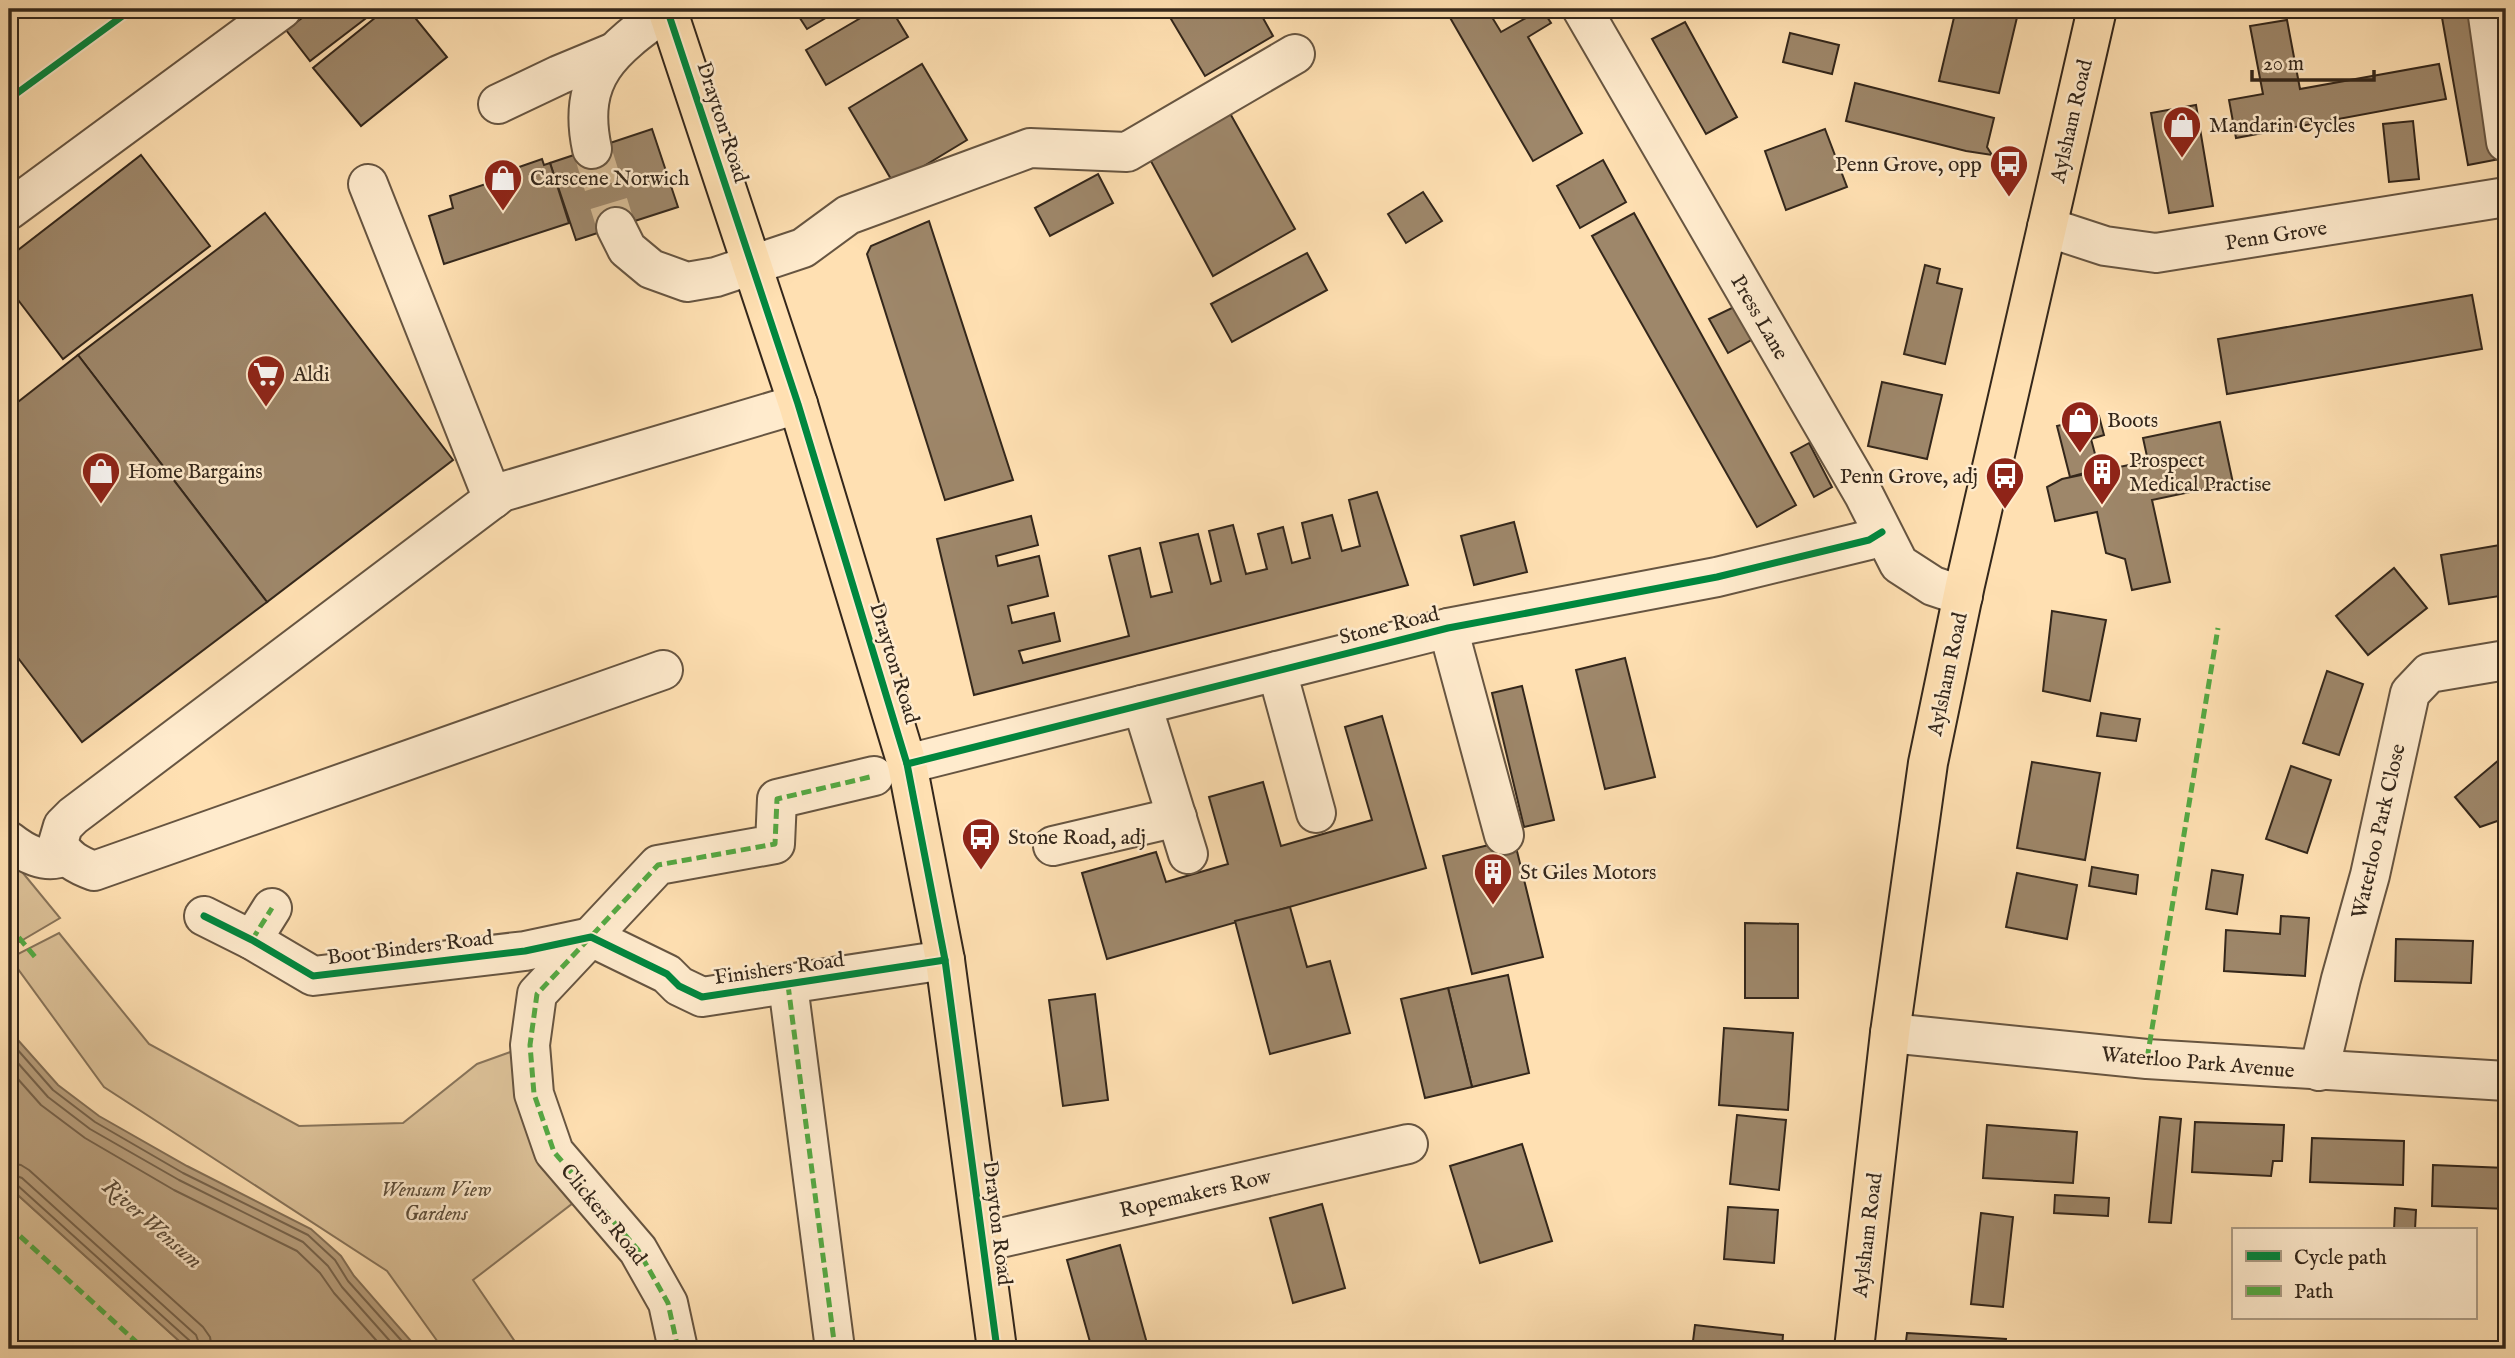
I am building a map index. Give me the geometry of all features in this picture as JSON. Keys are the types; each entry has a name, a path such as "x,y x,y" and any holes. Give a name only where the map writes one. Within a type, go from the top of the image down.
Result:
{"main road":[{"name":"Drayton Road","path":"667,9 798,404 890,770 945,960 997,1349"},
{"name":"Aylsham Road","path":"1854,1349 1890,1033 1928,763 1963,596 2097,9"}],"street":[{"path":"9,211 282,9"},
{"path":"498,104 612,53 667,9"},
{"name":"Press Lane","path":"1582,9 1864,495 1899,564 1933,586 1963,596"},
{"path":"2487,9 2506,142"},
{"path":"592,149 590,90 612,53"},
{"path":"616,227 627,249 651,269 687,282 716,277 803,248 848,215 1030,148 1127,152 1295,54"},
{"path":"368,184 493,499"},
{"name":"Penn Grove","path":"2047,228 2105,246 2156,253 2506,197"},
{"path":"663,670 94,871 64,856 58,844 63,826 73,816 502,492 798,404"},
{"name":"Stone Road","path":"890,770 1448,628 1717,577 1869,540 1882,532"},
{"path":"1448,628 1504,835"},
{"name":"Waterloo Park Close","path":"2319,1071 2370,875 2410,693 2429,673 2506,660"},
{"path":"1277,671 1316,813"},
{"path":"1142,705 1188,854"},
{"path":"591,937 658,865 775,844 778,799 890,770"},
{"path":"1053,846 1177,817"},
{"path":"9,841 37,858 55,860 64,856"},
{"path":"252,940 272,908"},
{"name":"Boot Binders Road","path":"204,916 252,940 313,976 525,951 591,937"},
{"name":"Finishers Road","path":"591,937 667,974 679,986 702,997 945,960"},
{"name":"Clickers Road","path":"591,937 537,994 530,1045 534,1094 554,1153 638,1251 668,1303 678,1349"},
{"path":"788,985 835,1349"},
{"name":"Waterloo Park Avenue","path":"1890,1033 2147,1059 2506,1081"},
{"name":"Ropemakers Row","path":"983,1242 1408,1144"}],"green space":[{"path":"9,856 60,918 9,948"},
{"name":"Wensum View Gardens","path":"59,933 149,1044 299,1126 403,1123 477,1064 530,1045 573,1203 473,1280 520,1349 443,1349 387,1271 104,1087 10,958"},
{"path":"9,1187 188,1349 9,1349"}],"water":[{"name":"River Wensum","path":"9,1030 58,1085 99,1116 187,1166 311,1229 341,1256 354,1276 418,1349 188,1349 9,1187"}],"building":[{"path":"314,9 378,9 310,61 286,30"},
{"path":"386,9 408,9 447,57 361,126 313,68"},
{"path":"794,9 841,9 807,29"},
{"path":"876,9 891,9 908,37 826,85 806,50"},
{"path":"1165,9 1258,9 1273,36 1205,76"},
{"path":"1445,9 1487,9 1501,32 1542,9 1551,23 1528,37 1582,133 1533,161"},
{"path":"1956,9 2019,9 1999,93 1939,81"},
{"path":"2479,9 2505,158 2468,165 2441,12"},
{"path":"2287,20 2300,89 2439,64 2446,99 2236,138 2229,100 2263,94 2250,26"},
{"path":"1685,22 1737,117 1706,134 1652,39"},
{"path":"1790,33 1839,45 1832,74 1783,62"},
{"path":"922,64 967,140 894,184 849,108"},
{"path":"1855,83 1994,118 1987,147 1992,155 1846,121"},
{"name":"Mandarin Cycles","path":"2196,105 2213,206 2169,213 2151,113"},
{"path":"1227,108 1295,229 1213,276 1146,152"},
{"path":"2413,121 2419,179 2389,182 2383,124"},
{"path":"652,129 678,207 576,240 550,163"},
{"path":"1825,129 1847,187 1786,210 1765,151"},
{"path":"141,155 210,246 63,359 9,288 9,257"},
{"name":"Carscene Norwich","path":"542,159 544,165 550,163 569,223 444,264 429,216 453,208 450,196 498,180 496,175"},
{"path":"1603,160 1626,202 1580,228 1557,186"},
{"path":"1098,174 1113,203 1050,236 1035,208"},
{"path":"1423,192 1442,221 1406,243 1388,214"},
{"name":"Aldi","path":"265,213 453,460 267,602 78,355"},
{"path":"1634,213 1796,505 1757,527 1592,236"},
{"path":"929,221 1013,480 945,500 867,254 871,246"},
{"path":"1307,253 1327,290 1232,342 1211,304"},
{"path":"1925,265 1940,269 1937,283 1962,289 1945,364 1904,354"},
{"path":"2472,295 2482,349 2227,394 2218,339"},
{"path":"1736,306 1753,339 1728,353 1709,319"},
{"name":"Home Bargains","path":"78,355 267,602 82,742 9,646 9,409"},
{"path":"1882,382 1942,395 1927,459 1868,446"},
{"name":"Boots","path":"2099,416 2104,435 2091,439 2099,469 2070,477 2057,426"},
{"name":"Prospect Medical Practise","path":"2220,422 2233,483 2152,500 2170,582 2132,590 2125,559 2106,553 2097,512 2055,521 2047,487 2062,479 2148,461 2143,438"},
{"path":"1809,443 1832,487 1814,497 1791,453"},
{"path":"1377,492 1408,585 974,695 937,539 1031,516 1038,545 996,556 998,566 1039,556 1048,596 1008,606 1012,623 1054,613 1060,641 1019,651 1023,663 1129,636 1109,556 1140,548 1151,597 1172,592 1160,543 1198,534 1211,584 1221,581 1209,531 1233,525 1246,574 1267,569 1258,534 1283,527 1292,563 1310,558 1302,523 1332,515 1342,551 1360,546 1349,500"},
{"path":"1514,522 1527,572 1474,585 1461,536"},
{"path":"2506,544 2506,595 2449,604 2441,555"},
{"path":"2394,568 2427,608 2368,655 2336,616"},
{"path":"2052,611 2106,620 2090,701 2043,691"},
{"path":"1625,658 1655,777 1605,789 1576,670"},
{"path":"2327,671 2363,684 2339,755 2303,743"},
{"path":"1522,686 1554,820 1524,827 1492,693"},
{"path":"2101,713 2140,719 2136,741 2097,736"},
{"path":"1382,716 1426,868 1107,959 1082,873 1156,852 1166,882 1228,864 1209,797 1263,782 1281,846 1372,820 1345,727"},
{"path":"2506,754 2506,818 2480,827 2455,797"},
{"path":"2032,762 2100,773 2085,860 2017,848"},
{"path":"2291,766 2331,780 2307,853 2266,839"},
{"name":"St Giles Motors","path":"1514,839 1543,957 1472,974 1443,856"},
{"path":"2092,867 2138,875 2136,894 2089,886"},
{"path":"2212,870 2243,875 2237,914 2206,909"},
{"path":"2017,873 2077,885 2067,939 2006,927"},
{"path":"2505,901 2506,949 2503,949"},
{"path":"1290,907 1307,967 1330,961 1350,1033 1270,1054 1235,921"},
{"path":"2281,916 2309,918 2305,976 2224,971 2226,930 2280,934"},
{"path":"1745,923 1798,924 1798,998 1745,998"},
{"path":"2396,939 2473,941 2471,983 2395,981"},
{"path":"1508,975 1529,1073 1472,1087 1448,988"},
{"path":"1448,988 1472,1087 1425,1098 1401,999"},
{"path":"1095,994 1108,1100 1063,1106 1049,1000"},
{"path":"1724,1028 1793,1033 1788,1110 1719,1105"},
{"path":"1737,1115 1786,1120 1779,1190 1730,1184"},
{"path":"2160,1117 2181,1119 2171,1223 2149,1222"},
{"path":"2195,1122 2284,1125 2282,1161 2273,1161 2271,1176 2192,1172"},
{"path":"1987,1125 2077,1132 2073,1183 1983,1178"},
{"path":"2312,1138 2404,1141 2403,1185 2310,1182"},
{"path":"1522,1144 1552,1241 1480,1263 1450,1166"},
{"path":"2433,1165 2506,1168 2506,1209 2432,1206"},
{"path":"2055,1195 2109,1198 2108,1216 2054,1213"},
{"path":"1322,1204 1345,1288 1293,1303 1270,1218"},
{"path":"1728,1207 1778,1210 1774,1263 1724,1259"},
{"path":"2395,1208 2416,1210 2415,1228 2394,1228"},
{"path":"1981,1213 2013,1217 2003,1307 1971,1304"},
{"path":"1120,1245 1148,1347 1092,1349 1067,1260"},
{"path":"1695,1325 1783,1335 1782,1349 1692,1349"},
{"path":"1907,1333 2006,1339 2005,1349 1906,1341"}],"tunnel":[{"path":"592,149 616,227"}],"marked path":[{"path":"2147,1059 2218,628"},
{"path":"678,1349 668,1303 638,1250 554,1152 534,1094 530,1045 537,994 658,865 775,844 777,799 874,776"},
{"path":"252,940 272,908"},
{"path":"9,926 36,958"},
{"path":"788,985 835,1349"},
{"path":"9,1226 144,1349"}],"cycle path":[{"path":"9,99 132,9"},
{"path":"667,9 798,404 907,764 945,960 997,1349"},
{"path":"907,764 1448,628 1717,577 1869,540 1882,532"},
{"path":"204,916 252,940 313,976 525,951 591,937 667,974 679,986 702,997 945,960"}],"place":[{"name":"Mandarin Cycles","path":"2182,159"},
{"name":"Penn Grove, opp","path":"2009,198"},
{"name":"Carscene Norwich","path":"503,212"},
{"name":"Aldi","path":"266,408"},
{"name":"Boots","path":"2080,454"},
{"name":"Home Bargains","path":"101,505"},
{"name":"Prospect Medical Practise","path":"2102,506"},
{"name":"Penn Grove, adj","path":"2005,510"},
{"name":"Stone Road, adj","path":"981,871"},
{"name":"St Giles Motors","path":"1493,906"}]}
